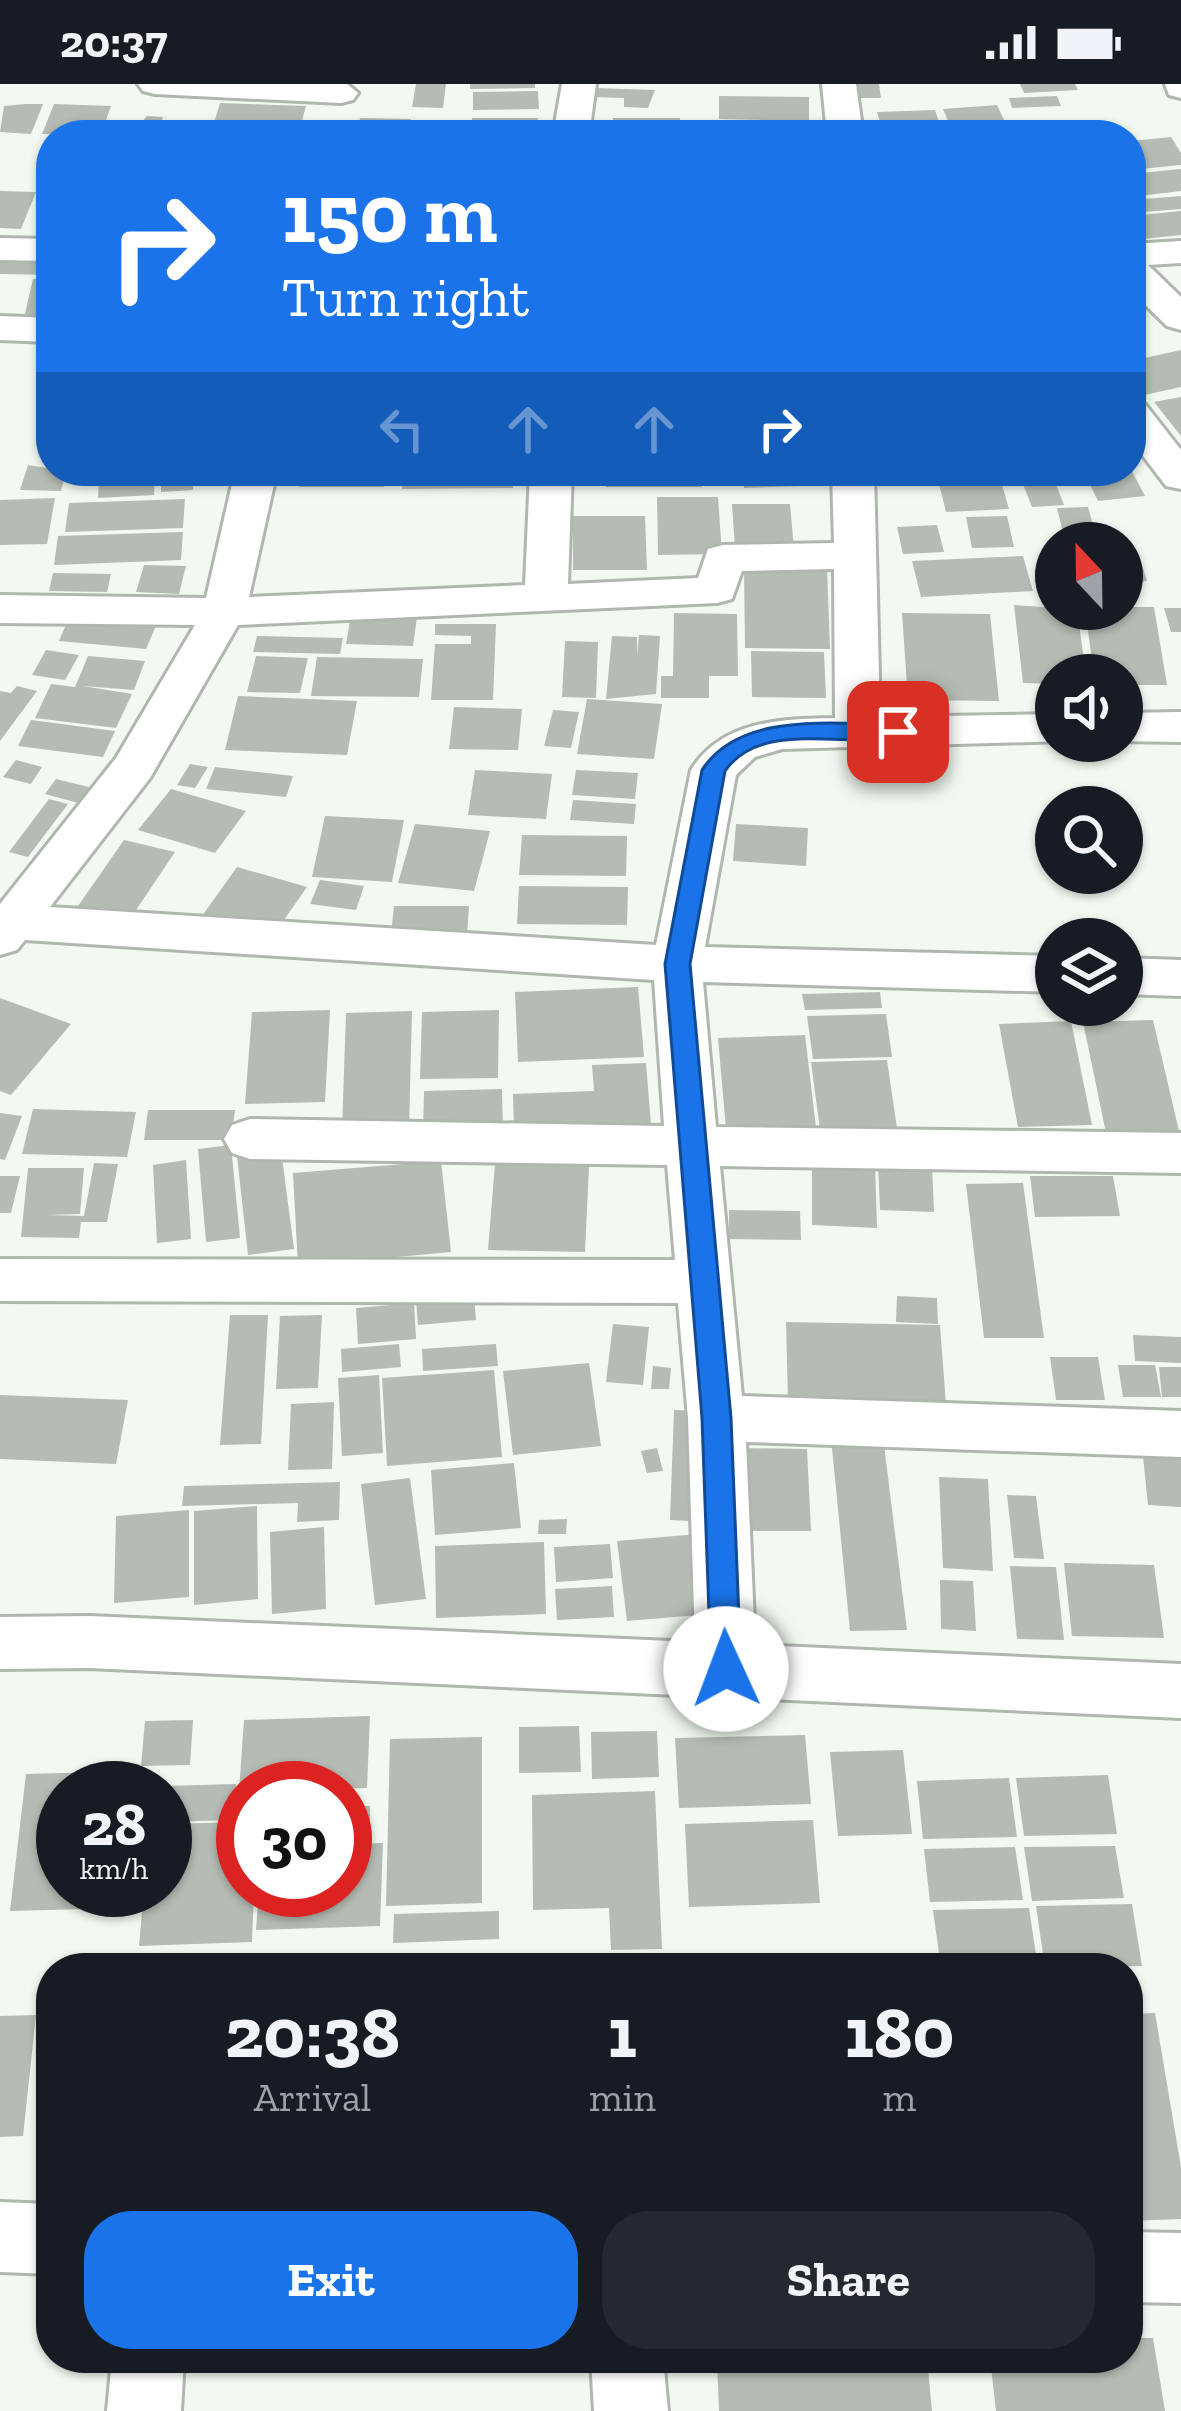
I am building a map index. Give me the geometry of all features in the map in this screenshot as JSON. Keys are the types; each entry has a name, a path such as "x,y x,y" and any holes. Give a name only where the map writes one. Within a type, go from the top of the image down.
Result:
{"street":[{"path":"155,84 342,88 336,120"},
{"path":"573,120 579,84"},
{"path":"839,84 843,120"},
{"path":"0,248 36,249"},
{"path":"1146,255 1181,252"},
{"path":"1146,284 1181,317"},
{"path":"0,328 36,329"},
{"path":"1146,432 1181,476"},
{"path":"8,930 134,767 224,612 253,486"},
{"path":"546,598 550,486"},
{"path":"854,486 858,732"},
{"path":"0,609 224,612 718,590 723,558 855,556 857,584"},
{"path":"1143,728 1181,727"},
{"path":"726,1669 716,1418 677,964 714,770 724,756 758,738 781,734 1035,729"},
{"path":"8,930 677,964 1035,973"},
{"path":"1143,977 1181,978"},
{"path":"250,1139 1181,1153"},
{"path":"0,1280 704,1282"},
{"path":"716,1418 1181,1434"},
{"path":"0,1643 89,1642 1181,1691"},
{"path":"0,2237 36,2238"},
{"path":"1143,2267 1181,2268"},
{"path":"144,2411 147,2373"},
{"path":"628,2373 631,2411"}],"building":[{"path":"416,84 446,84 443,108 412,107"},
{"path":"470,84 535,84 535,88 470,89"},
{"path":"854,84 879,84 881,98 855,98"},
{"path":"1020,84 1075,84 1078,90 1024,93"},
{"path":"593,88 655,90 648,108 624,107 624,98 591,97"},
{"path":"538,91 539,109 473,110 473,92"},
{"path":"719,96 809,97 809,120 719,119"},
{"path":"1057,96 1061,106 1012,108 1009,98"},
{"path":"220,103 306,106 302,120 215,120"},
{"path":"43,104 31,134 0,132 4,106"},
{"path":"54,104 111,106 106,120 48,120"},
{"path":"997,105 1004,120 948,120 943,109"},
{"path":"935,110 938,120 879,120 877,112"},
{"path":"472,118 538,118 538,120"},
{"path":"613,118 680,120 613,120"},
{"path":"1171,137 1181,153 1181,165 1146,168 1146,140"},
{"path":"1181,169 1181,191 1146,195 1146,172"},
{"path":"0,191 36,192 21,229 0,228"},
{"path":"1181,196 1181,209 1146,212 1146,199"},
{"path":"1181,211 1181,235 1146,239 1146,214"},
{"path":"0,255 36,256 36,275 0,274"},
{"path":"33,279 36,279 36,322 23,322"},
{"path":"1181,350 1181,387 1146,395 1146,358"},
{"path":"1181,397 1181,436 1154,402"},
{"path":"28,465 36,466 36,486 62,486 61,491 20,490"},
{"path":"98,486 154,486 154,495 98,498"},
{"path":"161,486 193,486 193,490 161,492"},
{"path":"402,486 513,486 513,488"},
{"path":"702,486 702,487 606,487"},
{"path":"940,486 1002,486 1009,509 946,512"},
{"path":"1024,486 1057,486 1064,505 1032,507"},
{"path":"1090,486 1140,486 1145,496 1098,501"},
{"path":"657,497 718,497 722,554 658,555"},
{"path":"55,498 47,544 0,545 0,500"},
{"path":"185,499 183,528 65,532 69,503"},
{"path":"732,504 790,504 794,549 735,549"},
{"path":"1088,507 1092,522 1060,522 1057,508"},
{"path":"573,516 645,516 647,570 573,570"},
{"path":"1007,516 1014,547 972,548 966,517"},
{"path":"937,525 944,552 903,554 897,527"},
{"path":"183,532 181,560 54,565 58,536"},
{"path":"1023,556 1033,591 921,597 912,561"},
{"path":"144,565 186,566 179,594 136,592"},
{"path":"744,565 827,567 830,649 745,648"},
{"path":"53,573 111,574 107,592 49,591"},
{"path":"1014,605 1035,606 1035,630 1080,630 1083,654 1035,654 1035,683 1023,683"},
{"path":"1143,607 1154,607 1167,685 1143,685 1143,654 1091,654 1088,630 1143,630"},
{"path":"1164,608 1181,608 1181,632 1171,632"},
{"path":"71,613 158,621 146,649 59,641"},
{"path":"674,613 737,614 738,676 709,676 709,698 661,698 661,676 673,676"},
{"path":"902,613 990,614 999,701 908,700"},
{"path":"351,615 417,617 413,646 346,644"},
{"path":"435,624 496,624 493,700 431,700 435,644 471,644 471,636 435,635"},
{"path":"639,635 660,636 656,694 606,699 612,636 637,637 637,656"},
{"path":"257,636 343,638 340,654 253,652"},
{"path":"565,641 598,642 596,698 562,697"},
{"path":"46,650 79,655 65,680 32,675"},
{"path":"751,651 824,652 826,698 752,697"},
{"path":"88,656 145,661 134,690 83,686 132,694 116,728 35,718 51,684 75,687"},
{"path":"256,656 308,658 300,693 247,692"},
{"path":"317,657 423,659 419,697 311,696"},
{"path":"17,686 37,691 0,741 0,691 11,693"},
{"path":"238,696 357,701 347,755 225,750"},
{"path":"587,699 662,704 654,759 577,754"},
{"path":"454,707 522,709 518,750 449,749"},
{"path":"553,710 579,712 571,748 544,746"},
{"path":"31,720 115,731 103,757 18,746"},
{"path":"16,760 42,767 31,784 3,777"},
{"path":"190,764 208,767 195,788 177,785"},
{"path":"215,767 293,776 286,797 206,789"},
{"path":"475,770 552,774 546,819 468,815"},
{"path":"576,770 638,773 635,799 572,795"},
{"path":"56,779 105,791 93,807 45,794"},
{"path":"171,789 246,811 215,853 138,830"},
{"path":"49,799 68,804 28,857 9,852"},
{"path":"573,800 636,804 634,824 570,820"},
{"path":"325,816 404,820 392,882 312,877"},
{"path":"415,824 490,831 474,891 398,883"},
{"path":"736,824 808,828 806,866 733,861"},
{"path":"522,835 627,836 626,876 519,875"},
{"path":"124,840 175,852 130,919 78,906"},
{"path":"237,867 307,887 272,937 202,916"},
{"path":"320,880 364,886 356,910 310,904"},
{"path":"519,886 628,887 627,925 517,924"},
{"path":"394,906 469,906 467,935 391,934"},
{"path":"638,987 644,1057 518,1062 515,992"},
{"path":"880,992 882,1008 805,1010 802,994"},
{"path":"0,998 71,1024 11,1095 0,1091"},
{"path":"330,1010 325,1102 245,1104 252,1012"},
{"path":"499,1010 498,1078 420,1079 422,1012"},
{"path":"412,1011 409,1129 342,1130 346,1013"},
{"path":"886,1014 892,1057 813,1059 807,1016"},
{"path":"1143,1020 1153,1020 1179,1131 1106,1133 1084,1026 1143,1026"},
{"path":"999,1024 1072,1026 1092,1125 1018,1127"},
{"path":"805,1035 816,1127 726,1129 718,1038"},
{"path":"887,1060 897,1128 820,1130 811,1062"},
{"path":"646,1063 651,1125 514,1132 513,1094 594,1091 592,1065"},
{"path":"502,1089 503,1132 423,1135 424,1091"},
{"path":"33,1109 136,1112 127,1157 22,1154"},
{"path":"148,1110 235,1110 231,1140 144,1140"},
{"path":"0,1113 22,1116 5,1160 0,1159"},
{"path":"231,1145 240,1238 206,1242 198,1149"},
{"path":"281,1150 294,1249 248,1255 237,1156"},
{"path":"186,1160 191,1239 157,1243 153,1165"},
{"path":"441,1161 451,1252 298,1266 293,1173"},
{"path":"812,1161 875,1163 877,1228 812,1225"},
{"path":"94,1163 118,1164 107,1222 81,1222 79,1238 21,1237 28,1168 84,1168 80,1214 47,1215 84,1216"},
{"path":"495,1164 589,1166 585,1252 488,1250"},
{"path":"878,1164 932,1166 934,1212 880,1210"},
{"path":"0,1176 20,1176 11,1213 0,1213"},
{"path":"1030,1176 1113,1176 1120,1216 1035,1217"},
{"path":"1023,1183 1044,1338 984,1338 966,1184"},
{"path":"729,1210 800,1211 801,1240 729,1239"},
{"path":"474,1295 476,1320 418,1325 416,1300"},
{"path":"897,1296 937,1298 938,1324 896,1322"},
{"path":"414,1303 416,1339 358,1344 356,1308"},
{"path":"230,1315 268,1315 261,1444 220,1445"},
{"path":"322,1315 318,1388 276,1389 280,1316"},
{"path":"786,1322 940,1325 946,1405 788,1402"},
{"path":"613,1324 649,1327 643,1385 606,1382"},
{"path":"1133,1335 1181,1337 1181,1363 1135,1361"},
{"path":"399,1344 401,1367 342,1372 341,1349"},
{"path":"496,1344 498,1366 423,1371 422,1349"},
{"path":"1050,1357 1098,1357 1105,1400 1056,1400"},
{"path":"589,1363 601,1446 513,1455 503,1371"},
{"path":"1118,1365 1155,1365 1161,1397 1123,1397"},
{"path":"653,1366 671,1368 669,1389 651,1389"},
{"path":"1159,1367 1181,1367 1181,1397 1162,1397"},
{"path":"494,1370 502,1457 387,1466 382,1378"},
{"path":"379,1375 383,1453 342,1456 338,1378"},
{"path":"0,1395 128,1400 116,1464 0,1459"},
{"path":"334,1402 332,1469 288,1470 291,1404"},
{"path":"674,1410 711,1411 709,1522 670,1520"},
{"path":"883,1437 907,1630 850,1631 831,1438"},
{"path":"657,1448 663,1471 647,1473 641,1451"},
{"path":"737,1448 807,1449 811,1531 739,1531"},
{"path":"1143,1456 1181,1457 1181,1507 1148,1505"},
{"path":"514,1463 521,1528 435,1535 431,1470"},
{"path":"939,1477 988,1479 993,1571 943,1568"},
{"path":"410,1478 426,1599 375,1605 361,1484"},
{"path":"340,1482 339,1520 297,1522 298,1503 182,1506 184,1486"},
{"path":"1007,1495 1036,1496 1044,1559 1014,1558"},
{"path":"257,1506 258,1599 194,1605 194,1511"},
{"path":"189,1510 189,1597 114,1603 116,1516"},
{"path":"567,1519 566,1534 538,1534 539,1520"},
{"path":"324,1527 326,1609 272,1614 270,1532"},
{"path":"698,1534 710,1614 627,1621 617,1541"},
{"path":"544,1542 546,1614 436,1618 435,1546"},
{"path":"610,1544 613,1578 556,1582 554,1547"},
{"path":"1064,1563 1154,1565 1164,1638 1072,1636"},
{"path":"1010,1566 1056,1567 1064,1640 1017,1639"},
{"path":"940,1580 973,1581 976,1631 941,1629"},
{"path":"612,1586 614,1617 557,1620 555,1589"},
{"path":"370,1716 368,1761 241,1761 244,1720"},
{"path":"193,1720 190,1761 141,1761 145,1721"},
{"path":"579,1726 581,1772 519,1773 519,1727"},
{"path":"657,1731 659,1777 592,1779 591,1732"},
{"path":"805,1735 811,1804 679,1808 675,1738"},
{"path":"482,1737 482,1903 386,1906 390,1739"},
{"path":"903,1750 912,1834 838,1836 830,1752"},
{"path":"26,1774 36,1774 36,1910 10,1911"},
{"path":"1108,1775 1117,1834 1024,1836 1016,1778"},
{"path":"1009,1778 1017,1837 923,1839 917,1781"},
{"path":"192,1785 216,1785 216,1821 192,1821"},
{"path":"655,1791 662,1949 611,1950 609,1908 533,1910 532,1795"},
{"path":"813,1820 820,1903 689,1907 685,1824"},
{"path":"192,1823 216,1823 216,1917 253,1917 252,1942 139,1946 142,1917 192,1917"},
{"path":"372,1843 383,1843 380,1926 256,1930 257,1917 372,1917"},
{"path":"1115,1846 1124,1898 1032,1901 1024,1847"},
{"path":"1015,1847 1023,1900 930,1902 924,1849"},
{"path":"1132,1904 1140,1953 1043,1953 1036,1906"},
{"path":"1029,1908 1036,1953 939,1953 933,1910"},
{"path":"499,1911 499,1939 393,1943 394,1914"},
{"path":"1143,2013 1155,2013 1181,2167 1181,2219 1143,2220"},
{"path":"36,2015 23,2136 0,2137 0,2016"},
{"path":"1143,2338 1153,2338 1165,2411 996,2411 992,2373 1143,2373"},
{"path":"718,2373 928,2373 932,2411 719,2411"}],"route":[{"path":"726,1669 716,1418 677,964 714,770 724,756 758,738 781,734 898,732"}]}
